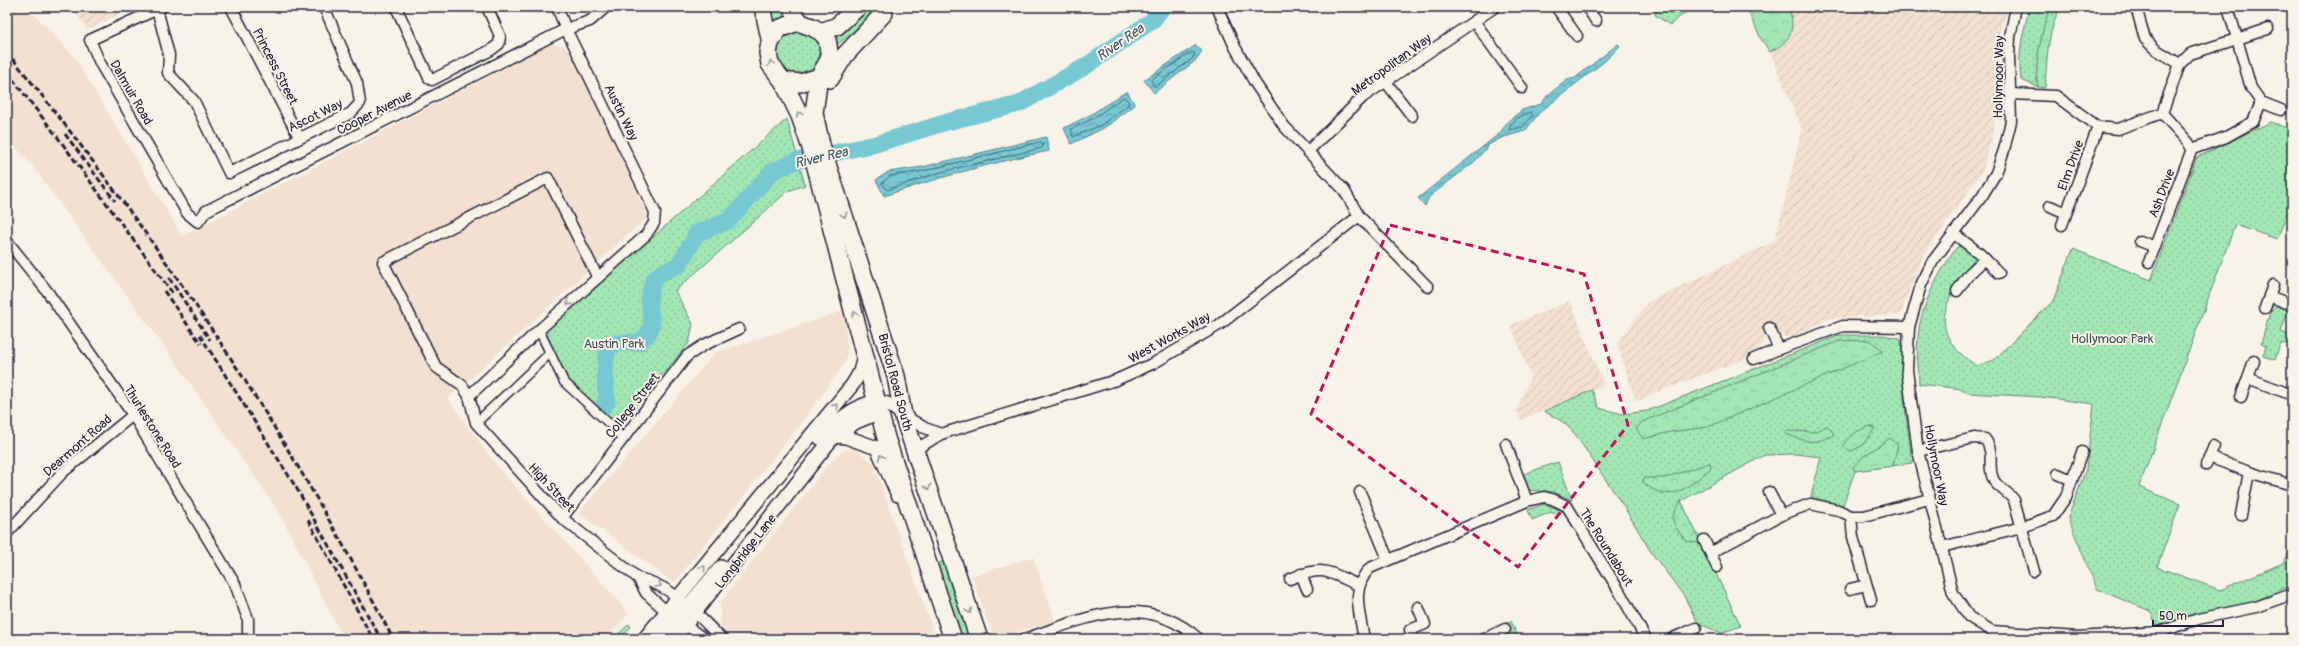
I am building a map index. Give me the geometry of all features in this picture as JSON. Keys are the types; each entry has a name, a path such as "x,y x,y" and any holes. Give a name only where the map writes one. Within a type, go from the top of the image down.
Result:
{"highway":[{"path":"821,32 837,26 858,7"},
{"path":"830,58 826,39 821,32 802,23 789,25 778,29 770,43 768,53 770,64 783,81 800,83 819,77 830,58 888,10"},
{"path":"817,144 827,86 836,68 888,10"},
{"name":"Bristol Road South","path":"819,77 814,113 817,144 865,351 912,517 953,639"},
{"name":"Bristol Road South","path":"783,81 800,116 817,144"},
{"name":"Bristol Road South","path":"826,180 868,289 896,376 903,415 979,639"},
{"path":"868,289 869,308 887,377 881,406"},
{"path":"915,450 908,460 907,475 920,521 918,536"},
{"path":"928,568 932,561 941,557 952,558"}],"main road":[{"path":"762,7 770,43"},
{"path":"790,7 802,23"}],"street":[{"name":"Princess Street","path":"231,7 299,138"},
{"name":"Ascot Way","path":"160,8 169,55 168,73 194,101 229,173 351,113 360,102 357,83 324,7"},
{"path":"396,7 429,78 432,80 491,50 499,44 500,36 487,7"},
{"name":"Austin Way","path":"557,7 566,29 655,212 654,223 646,235 598,278"},
{"name":"Cooper Avenue","path":"198,222 206,211 566,29 590,22 606,7"},
{"path":"1217,7 1255,83 1284,126 1344,190 1359,216 1428,287"},
{"name":"Metropolitan Way","path":"1308,151 1363,97 1495,7"},
{"path":"1556,7 1577,36"},
{"path":"1587,7 1596,21"},
{"name":"Hollymoor Way","path":"2016,7 2010,37 2009,58 2011,120 2004,150 1996,173 1982,196 1953,233 1926,274 1908,327 1907,370 1918,452 1953,593 1969,617 1992,631 2077,637 2160,632 2198,619 2256,607 2292,594"},
{"path":"2136,7 2145,39 2180,64"},
{"path":"2228,7 2251,88 2261,102 2281,110"},
{"name":"Dalmuir Road","path":"160,8 90,40 100,63 187,213 198,222"},
{"path":"1474,21 1522,88"},
{"path":"2162,114 2180,64 2190,54 2268,29"},
{"path":"1386,82 1412,116"},
{"path":"2011,94 2056,96 2098,127 2118,129 2162,114"},
{"path":"2162,114 2188,142 2192,149 2226,137 2253,122 2261,102"},
{"name":"Elm Drive","path":"2062,225 2098,127"},
{"name":"Ash Drive","path":"2149,262 2192,149"},
{"name":"High Street","path":"598,278 548,178 383,262 436,367 462,385 469,396 476,423 562,518 638,578 646,593 704,639"},
{"path":"2050,206 2066,213"},
{"name":"West Works Way","path":"915,450 941,434 1116,380 1154,364 1219,325 1359,216"},
{"path":"1953,233 1985,259 1999,273"},
{"name":"Thurlestone Road","path":"7,241 47,291 133,415 235,584 248,619 248,639"},
{"path":"2140,241 2155,246"},
{"path":"1957,291 1969,274 1985,259"},
{"path":"469,396 539,330 598,278"},
{"path":"2265,308 2273,285"},
{"path":"2269,296 2292,304"},
{"path":"1754,359 1844,326 1908,327"},
{"path":"1769,328 1779,349"},
{"name":"College Street","path":"562,518 687,356 704,345 739,329"},
{"path":"539,330 564,382 616,430 622,439"},
{"name":"Longbridge Lane","path":"674,639 678,598 759,502 853,384 860,372 865,351"},
{"path":"476,423 550,353"},
{"path":"2241,397 2254,361"},
{"path":"2248,378 2292,395"},
{"path":"881,406 903,415 925,428 941,434"},
{"name":"Longbridge Lane","path":"759,502 830,427 855,410 881,406"},
{"name":"Longbridge Lane","path":"692,609 834,436 881,406"},
{"name":"Dearmont Road","path":"7,533 62,473 133,415"},
{"path":"834,436 846,437 877,448 902,506 912,517"},
{"path":"1918,452 1974,438 1985,439 1990,447 1991,471 1995,482 2008,492 2014,500 2034,571"},
{"path":"1506,444 1527,501"},
{"path":"2214,446 2208,461 2292,485"},
{"path":"1942,547 2022,527 2053,516 2066,497 2082,452"},
{"path":"2242,515 2249,472"},
{"path":"2058,474 2072,480"},
{"path":"1360,492 1388,559"},
{"path":"1769,492 1781,515"},
{"name":"The Roundabout","path":"1358,585 1362,577 1370,568 1388,559 1527,501 1544,497 1552,498 1567,506 1618,588 1646,639"},
{"path":"1712,552 1781,515 1810,504 1838,510 1851,516 1864,516 1929,500"},
{"path":"1851,516 1853,536 1871,600"},
{"path":"1704,540 1712,552 1718,566"},
{"path":"1290,579 1312,570 1321,570 1358,585 1357,593 1364,639"},
{"path":"1301,574 1308,589"},
{"name":"High Street","path":"638,578 652,581 678,598 692,609 722,639"},
{"path":"1850,589 1866,585"},
{"path":"1412,639 1410,630 1425,624 1418,607"},
{"path":"676,618 692,609"},
{"path":"1024,639 1098,614 1125,610 1140,611 1167,618 1182,626 1199,639"},
{"name":"Longbridge Lane","path":"644,639 676,618"},
{"name":"Longbridge Lane","path":"659,639 676,618"},
{"path":"1671,639 1696,628"},
{"path":"1484,639 1499,634"}],"highlighted area":[{"path":"1390,225 1584,274 1628,425 1518,567 1311,414"}],"shaded area":[{"path":"7,7 27,7 74,56 182,236 551,44 563,45 576,60 648,216 448,399 500,470 627,611 628,614 605,639 344,639 280,514 177,364 34,168 7,137"},
{"path":"71,7 133,7 88,30"},
{"path":"1789,7 2009,7 1999,32 1998,85 1994,129 1983,170 1923,256 1900,315 1831,318 1795,337 1786,338 1771,326 1765,329 1764,342 1758,354 1652,394 1636,402 1617,344 1648,302 1775,241 1802,129 1770,52 1781,46 1793,20"},
{"path":"1570,301 1604,385 1521,420 1516,410 1531,377 1511,325"},
{"path":"843,311 848,349 846,360 799,426 674,583 579,513 715,353"},
{"path":"854,447 873,463 936,639 732,639 721,627 720,603 827,466 842,451"},
{"path":"1033,557 1055,621 1005,635 991,631 972,576"}],"green space":[{"path":"768,7 785,7 788,18 775,26 771,22"},
{"path":"866,7 883,7 838,44 834,35"},
{"path":"1664,7 1692,7 1670,25 1655,15 1656,10"},
{"path":"1746,7 1789,7 1792,28 1783,44 1770,52 1761,39"},
{"path":"2030,7 2050,7 2037,79 2038,87 2021,80 2020,70 2021,43"},
{"path":"2050,7 2061,7 2056,16 2050,36 2045,88 2038,87 2037,68 2044,25"},
{"path":"795,28 811,32 821,44 822,60 812,73 789,76 777,65 776,47 777,42 783,35"},
{"name":"Austin Park","path":"787,119 805,185 788,191 675,291 693,324 689,343 626,417 611,420 563,374 544,329 586,292 595,288"},
{"name":"Hollymoor Park","path":"2271,122 2292,130 2292,201 2277,239 2235,225 2139,487 2180,504 2157,567 2220,590 2283,563 2292,541 2292,585 2246,605 2231,609 2207,612 2157,626 2150,611 2097,589 2068,518 2086,469 2094,404 2041,397 1967,393 1962,389 1919,384 1917,349 1920,325 1927,301 1937,279 1957,247 1962,246 1976,256 1965,271 1949,300 1945,313 1945,327 1950,340 1960,353 1977,366 1994,360 2053,301 2073,249 2151,280 2197,157"},
{"path":"2276,306 2288,310 2281,332 2292,336 2289,343 2280,344 2275,360 2263,356 2266,346 2261,344 2270,312"},
{"path":"1840,335 1881,335 1900,338 1902,347 1904,399 1912,463 1855,471 1843,505 1811,497 1821,457 1796,454 1765,455 1681,501 1741,626 1721,633 1698,623 1684,596 1651,552 1624,507 1575,434 1563,422 1544,411 1592,390 1599,408 1623,414 1647,411"},
{"path":"1870,340 1883,351 1708,427 1670,432 1643,439 1636,429 1642,422 1839,341"},
{"path":"1827,426 1831,429 1834,435 1815,441 1800,439 1786,434 1785,431 1814,432"},
{"path":"1870,426 1875,428 1862,446 1851,451 1843,447 1844,443 1850,437 1858,431"},
{"path":"1890,438 1898,445 1893,466 1855,471 1853,467 1864,456"},
{"path":"1558,462 1572,500 1554,492 1527,490 1521,475"},
{"path":"1710,463 1711,468 1687,487 1679,491 1662,493 1643,482 1644,478 1664,478"},
{"path":"1681,501 1702,544 1686,541 1676,528 1672,517"},
{"path":"1544,504 1564,511 1555,514 1551,512 1532,520 1528,510"},
{"path":"942,562 946,563 973,639 958,639 936,564"},
{"path":"1511,621 1519,639 1501,639 1500,637 1508,634 1504,624"},
{"path":"629,624 631,627 619,639 613,639"}],"water":[{"path":"1618,44 1620,46 1606,60 1539,113 1525,131 1501,138 1490,144 1474,162 1429,197 1425,206 1418,198 1500,133 1508,121 1522,110 1541,104 1548,95 1567,80 1575,78"},
{"path":"1196,45 1202,51 1195,61 1154,93 1144,80"},
{"path":"1127,91 1135,105 1104,128 1071,144 1064,128 1090,115"},
{"path":"1046,137 1049,151 966,171 884,196 876,180 888,172 922,167"}],"waterway":[{"name":"River Rea","path":"601,409 607,402 605,372 608,350 611,346 617,343 639,343 649,333 652,324 649,299 653,280 661,273 679,265 697,233 728,221 773,171 796,161 876,144 947,122 1019,104 1086,66 1153,20 1163,7"}],"railway":[{"path":"7,52 115,191 216,335 309,485 352,561 393,639"},
{"path":"7,72 56,135 174,295"},
{"path":"65,134 115,201"},
{"path":"169,278 210,340"},
{"path":"164,291 201,344"},
{"path":"200,335 297,489 381,639"},
{"path":"308,520 373,639"}]}
